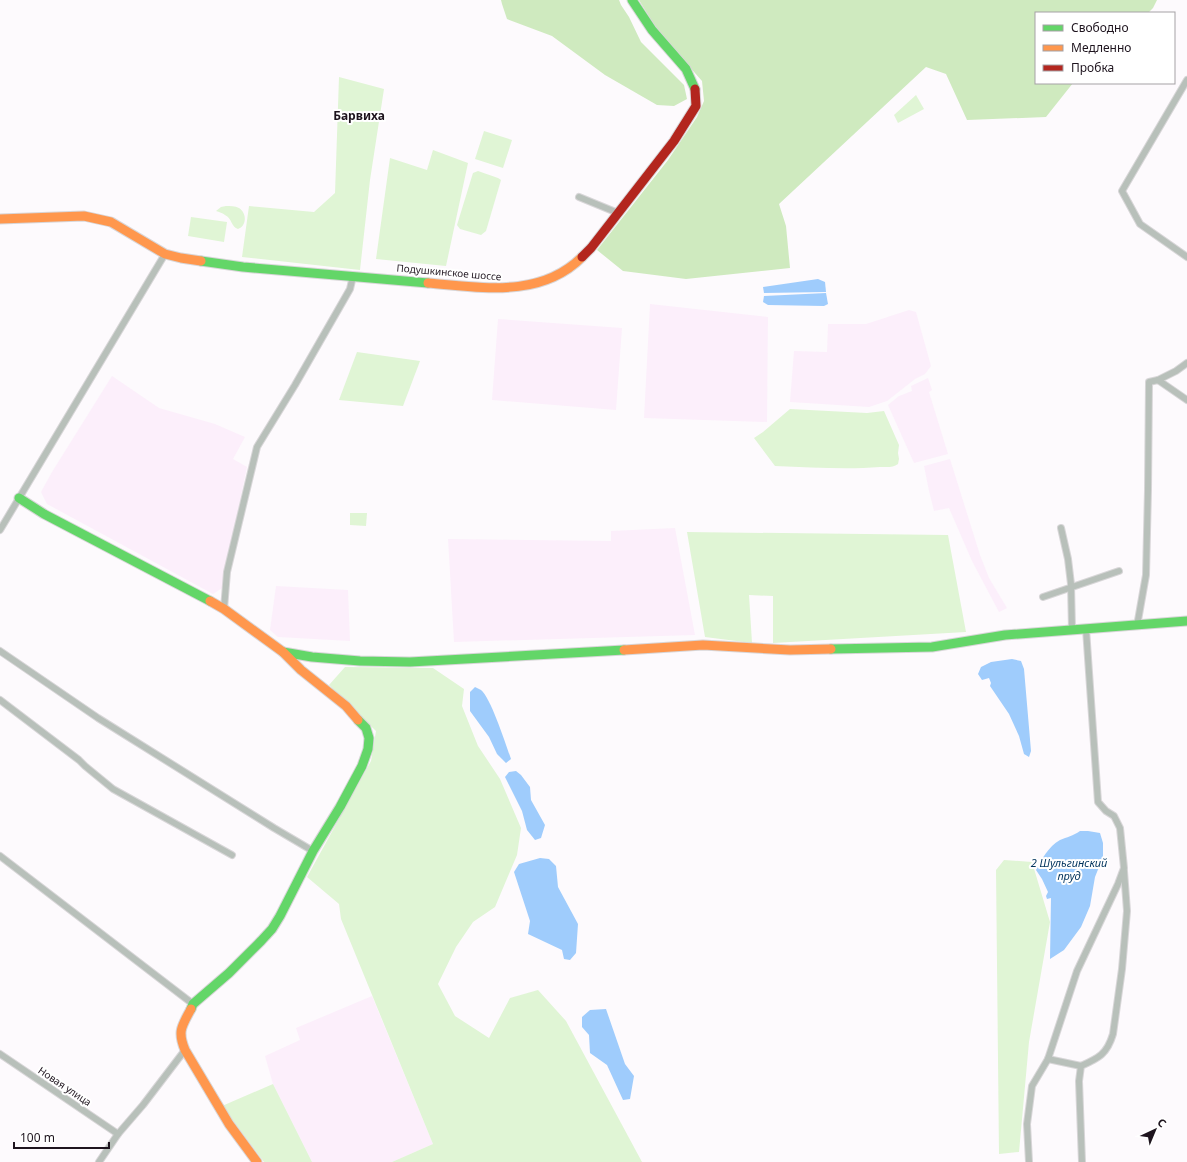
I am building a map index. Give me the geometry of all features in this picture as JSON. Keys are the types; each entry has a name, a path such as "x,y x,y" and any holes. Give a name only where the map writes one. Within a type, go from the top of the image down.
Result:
{"street":[{"name":"Подушкинское шоссе","path":"0,219 84,216 95,218 111,222 165,254 181,258 243,267 506,288 523,286 549,279 573,266 591,248 674,141 696,106 695,87 686,69 652,30 632,0"},
{"path":"1187,80 1122,191 1140,224 1187,257"},
{"path":"579,197 618,214"},
{"path":"0,530 165,254"},
{"path":"224,609 227,572 257,447 295,385 350,289 353,276"},
{"path":"1137,626 1146,575 1149,382 1158,380 1187,363"},
{"path":"1158,380 1187,400"},
{"path":"19,498 44,514 224,609 283,652 301,670 346,706 366,728 368,749 362,766 340,807 313,851 272,929 229,973 193,1004 181,1028 180,1040 185,1050 228,1124 257,1162"},
{"path":"1062,528 1068,559 1071,588 1072,630"},
{"path":"1043,597 1119,571"},
{"path":"283,652 312,657 360,661 410,662 703,645 790,650 932,647 1005,635 1187,621"},
{"path":"1048,1058 1081,1066 1104,1054 1114,1034 1122,969 1127,911 1120,828 1114,816 1106,811 1098,802 1086,629"},
{"path":"0,651 98,718 313,851"},
{"path":"0,700 80,760 113,789 232,856"},
{"path":"0,856 193,1004"},
{"path":"1029,1162 1027,1124 1032,1086 1048,1058 1078,971 1124,868"},
{"path":"100,1162 118,1134 143,1105 185,1050"},
{"name":"Новая улица","path":"0,1054 118,1134"},
{"path":"1081,1066 1079,1081 1082,1162"}],"shaded area":[{"path":"650,304 768,317 767,422 644,418"},
{"path":"909,310 916,312 931,366 925,374 915,379 887,401 869,407 790,402 794,351 827,352 828,324 866,324"},
{"path":"498,319 622,328 616,410 492,400"},
{"path":"112,376 159,408 215,424 245,437 233,459 247,467 222,588 213,594 47,504 41,492"},
{"path":"928,378 932,390 929,392 948,454 914,463 888,405 899,396 912,391 911,386"},
{"path":"950,459 980,555 989,578 1007,608 999,612 972,561 949,508 934,511 924,466"},
{"path":"675,528 695,635 454,642 448,539 611,541 611,531"},
{"path":"276,586 348,590 350,641 278,637 270,630"},
{"path":"372,996 433,1144 392,1162 312,1162 273,1084 265,1056 300,1040 296,1028"}],"green space":[{"path":"501,0 619,0 641,42 684,85 687,99 674,106 657,105 605,75 552,36 507,19"},
{"path":"639,0 1157,0 1149,12 1035,12 1035,84 1072,84 1046,117 967,120 946,74 926,67 779,204 786,226 790,268 686,279 623,271 597,250 668,160 697,117 704,101 702,81 658,31"},
{"path":"339,77 384,89 370,180 360,270 242,257 249,206 314,212 335,193"},
{"path":"916,95 924,109 898,123 894,115"},
{"path":"484,131 512,140 503,168 475,159"},
{"path":"433,150 468,163 446,266 376,259 390,158 427,170"},
{"path":"478,171 501,180 486,231 481,235 460,229 457,225 473,173"},
{"path":"221,207 236,207 242,210 245,219 243,225 238,229 227,216 216,211"},
{"path":"191,217 227,222 224,242 188,236"},
{"path":"357,352 420,361 403,406 339,400"},
{"path":"790,409 867,413 884,411 899,445 898,464 890,467 854,468 775,466 754,438"},
{"path":"350,513 367,513 366,526 350,525"},
{"path":"687,532 948,535 966,632 773,643 773,596 749,595 752,643 705,637"},
{"path":"345,667 433,668 464,689 462,706 478,746 500,779 521,828 517,855 495,907 473,922 456,947 438,984 455,1016 489,1038 510,998 538,990 566,1021 642,1162 392,1162 433,1144 341,919 339,904 307,877 371,761 376,731 329,685"},
{"path":"1004,860 1032,862 1050,922 1029,1042 1019,1152 999,1154 996,870"},
{"path":"273,1084 312,1162 264,1162 222,1106"}],"water":[{"path":"818,279 825,282 826,292 764,293 763,287"},
{"path":"826,293 828,304 824,306 768,305 763,302 764,296"},
{"path":"1012,659 1021,661 1024,669 1031,751 1029,757 1024,754 1019,736 1009,714 990,686 991,683 989,678 982,680 978,674 981,667 991,662"},
{"path":"475,687 481,690 485,695 494,712 511,759 506,763 497,754 489,737 470,711 470,692"},
{"path":"516,771 530,787 531,800 545,825 541,838 535,840 527,830 522,811 505,777 509,772"},
{"name":"2 Шульгинский пруд","path":"1080,831 1100,833 1103,843 1103,857 1095,877 1090,906 1081,927 1064,950 1050,959 1051,898 1047,899 1046,896 1048,892 1036,870 1052,846 1060,840"},
{"path":"540,858 549,859 556,866 558,887 578,924 576,953 570,960 564,959 562,950 528,934 530,921 514,872 519,864"},
{"path":"606,1009 625,1064 634,1076 630,1099 623,1100 607,1065 590,1053 589,1035 582,1027 582,1017 590,1010"}],"traffic: fast":[{"path":"632,0 652,30 686,69 695,89"},
{"path":"201,261 243,267 428,283"},
{"path":"19,498 44,514 210,601"},
{"path":"831,649 932,647 1005,635 1187,621"},
{"path":"283,652 312,657 360,661 410,662 624,650"},
{"path":"191,1009 193,1004 229,973 261,941 272,929 280,916 313,851 340,807 362,766 368,749 369,738 366,728 358,720"}],"traffic: slow":[{"path":"0,219 84,216 111,222 165,254 201,261"},
{"path":"428,283 489,288 529,285 548,279 565,270 582,257"},
{"path":"210,601 224,609 283,652 301,670 346,706 358,720"},
{"path":"624,650 703,645 790,650 831,649"},
{"path":"191,1009 185,1020 181,1033 185,1050 229,1124 257,1162"}],"traffic: jam":[{"path":"582,257 591,248 674,141 696,106 695,89"}],"district":[{"name":"Барвиха","path":"359,116"}]}
